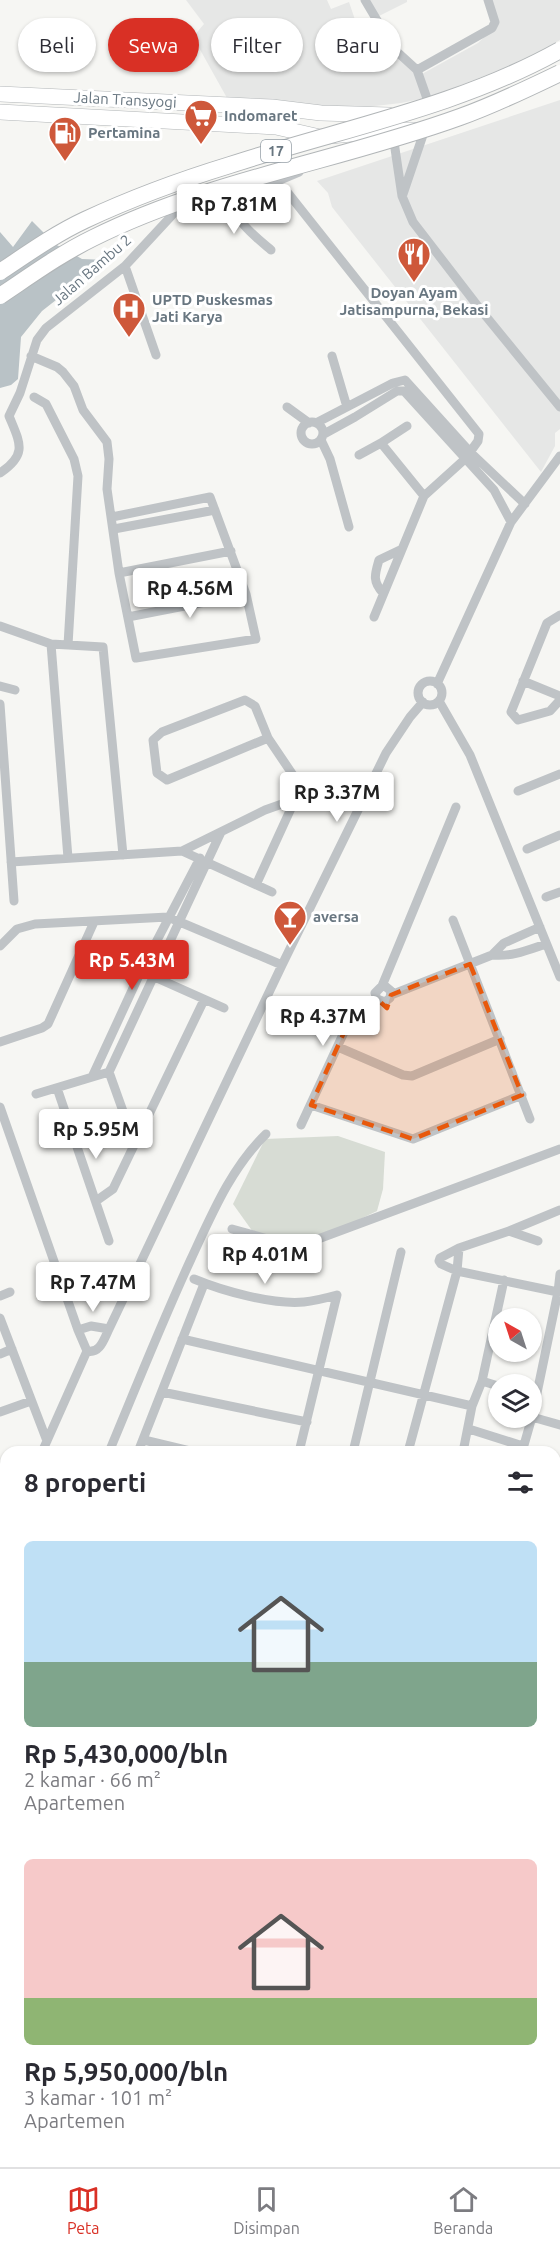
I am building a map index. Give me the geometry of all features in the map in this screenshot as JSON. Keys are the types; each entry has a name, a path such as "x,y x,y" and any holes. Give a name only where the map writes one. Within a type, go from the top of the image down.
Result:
{"highway":[{"name":"17","path":"0,272 84,220 146,194 230,165 453,97 560,50"},
{"name":"Jalan Transyogi","path":"0,94 272,107 321,113 381,116 432,112 498,89 560,56"},
{"name":"17","path":"0,296 93,238 153,212 236,183 460,117 560,74"},
{"name":"Jalan Transyogi","path":"0,112 276,127 320,137 425,129 476,118 533,93 560,78"},
{"path":"0,122 22,114"}],"street":[{"path":"365,0 394,49 418,70 432,112"},
{"path":"418,70 492,28 495,22 488,0"},
{"path":"402,196 425,129"},
{"path":"393,130 402,196 413,222 560,407"},
{"name":"Jalan Bambu 2","path":"0,473 13,464 18,457 21,445 5,417 20,393 37,340 46,328 125,266 176,211 206,200 229,197 268,185 350,148 364,134"},
{"path":"288,193 476,428 479,438 468,456 424,496 374,617"},
{"path":"229,197 233,211 241,224 271,250"},
{"path":"125,266 156,355"},
{"path":"31,356 63,372 74,386 83,410 107,442 109,459 107,489 119,573 136,658 256,639 246,594 210,497 112,517"},
{"path":"332,356 347,406"},
{"path":"511,522 494,490 468,456 405,380 393,383 303,427 301,433 304,441 313,444 397,391 402,391 407,393 468,456 525,504"},
{"path":"34,397 46,404 74,459 78,476 68,645"},
{"path":"287,407 322,427 322,437 349,527"},
{"path":"359,455 408,426"},
{"path":"381,443 424,496"},
{"path":"436,684 511,522 560,456"},
{"path":"114,529 215,510"},
{"path":"383,592 377,586 374,578 379,560 400,550"},
{"path":"119,573 231,551"},
{"path":"128,617 246,594"},
{"path":"523,681 560,698 550,711 518,720 511,712 523,681 547,623 560,615"},
{"path":"0,626 51,644 102,645 123,855"},
{"path":"51,644 68,858"},
{"path":"439,701 431,705 423,702 418,695 421,687 428,682 436,684 441,690 439,701 470,754 560,977"},
{"path":"0,686 15,690"},
{"path":"256,885 299,790 297,781 268,738 255,706 245,700 238,701 162,732 153,740 157,773 167,780 268,738"},
{"path":"87,1351 92,1352 99,1349 386,753 423,702"},
{"path":"0,706 14,901"},
{"path":"518,791 560,774"},
{"path":"11,862 182,851 266,810 296,799"},
{"path":"377,999 375,993 382,986 456,807"},
{"path":"93,1075 168,917 221,832"},
{"path":"527,849 560,835"},
{"path":"182,851 273,892"},
{"path":"139,1136 129,1128 109,1072 154,977 204,860"},
{"path":"546,897 560,892"},
{"path":"0,946 17,929 35,924 168,917 282,965"},
{"path":"453,920 530,1119"},
{"path":"0,1042 48,1024 94,922"},
{"path":"301,1125 356,1010 377,999 385,1002 391,995 492,955 504,943 540,927"},
{"path":"517,936 523,953"},
{"path":"492,955 523,953 546,944"},
{"path":"141,971 224,1008"},
{"path":"382,986 389,988 391,995"},
{"path":"96,1201 113,1189 204,1000"},
{"path":"338,1047 403,1075 412,1076 500,1039"},
{"path":"36,1094 109,1072"},
{"path":"57,1088 110,1241"},
{"path":"311,1105 413,1139 522,1095"},
{"path":"0,1107 87,1351 45,1446"},
{"path":"111,1446 159,1329 216,1205 245,1156 266,1134"},
{"path":"232,1229 292,1246 307,1244 560,1149"},
{"path":"558,1292 457,1270 441,1264 439,1260 459,1248 560,1210"},
{"path":"509,1231 538,1241"},
{"path":"410,1446 457,1270 459,1248"},
{"path":"354,1446 401,1252"},
{"path":"538,1374 558,1292 560,1274"},
{"path":"194,1279 204,1284 267,1299 296,1302 337,1295 301,1446"},
{"path":"465,1446 472,1406 482,1381 504,1280"},
{"path":"141,1446 204,1284"},
{"path":"0,1296 10,1292"},
{"path":"0,1318 47,1441"},
{"path":"78,1330 91,1326 109,1329"},
{"path":"182,1339 472,1406"},
{"path":"0,1354 12,1349"},
{"path":"482,1381 488,1383"},
{"path":"162,1392 307,1422"},
{"path":"0,1412 31,1401"},
{"path":"542,1420 560,1425"},
{"path":"524,1446 529,1428"},
{"path":"469,1429 515,1446"},
{"path":"144,1440 169,1446"}],"highlighted area":[{"path":"470,964 522,1095 413,1139 311,1105 352,1015 377,999 387,1008 391,995"}],"shaded area":[{"path":"186,0 327,0 331,9 349,2 354,18 315,18 315,72 401,72 401,53 422,74 478,43 498,24 489,0 560,0 560,40 532,57 431,97 366,107 322,106 253,98 227,98 213,72 303,72 303,18 211,18 211,69 199,48 199,30 204,24"},
{"path":"364,0 407,0 407,2 375,18"},
{"path":"560,100 560,429 555,433 555,446 541,472 332,207 328,193 317,181"},
{"path":"32,221 55,244 82,259 107,260 42,311 21,337 18,379 11,385 0,388 0,232 13,247"},
{"path":"338,1136 385,1152 383,1189 377,1211 308,1244 253,1232 233,1204 265,1139"}],"place":[{"name":"Indomaret","path":"201,145"},
{"name":"Pertamina","path":"65,162"},
{"name":"Doyan Ayam Jatisampurna, Bekasi","path":"414,283"},
{"name":"UPTD Puskesmas Jati Karya","path":"129,338"},
{"name":"aversa","path":"290,946"}]}
